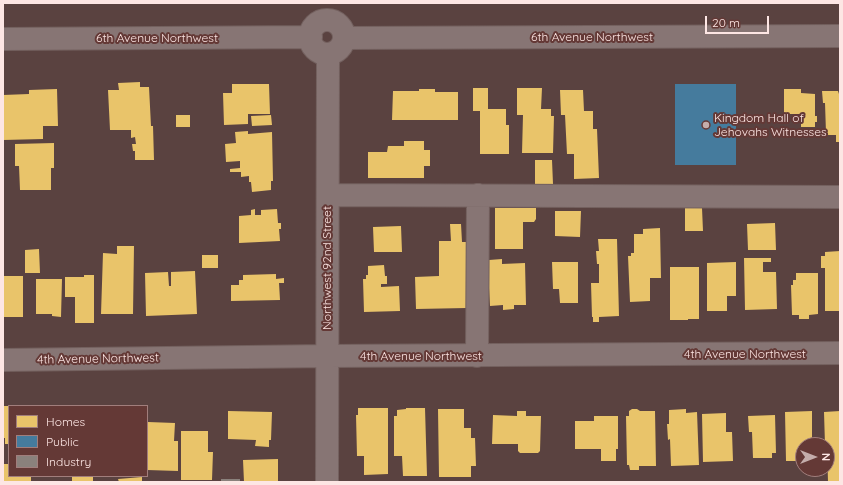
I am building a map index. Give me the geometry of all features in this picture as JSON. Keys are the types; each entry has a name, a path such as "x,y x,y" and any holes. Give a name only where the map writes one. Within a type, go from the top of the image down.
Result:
{"street":[{"path":"329,12 333,22 338,24 344,34 344,38 340,49 328,54 315,49 312,45 311,37 313,28 322,21 329,12"},
{"name":"6th Avenue Northwest","path":"344,38 840,36"},
{"name":"6th Avenue Northwest","path":"3,39 311,37"},
{"name":"Northwest 92nd Street","path":"327,482 328,54"},
{"path":"328,195 840,197"},
{"path":"477,356 478,195"},
{"name":"4th Avenue Northwest","path":"3,360 327,356 840,354"}],"building: Homes":[{"path":"140,82 140,87 149,87 151,126 153,126 154,160 135,160 135,151 133,151 132,144 136,144 135,137 131,138 131,130 110,130 108,90 119,90 118,83"},
{"path":"232,84 269,84 270,114 248,114 248,124 224,125 223,93 232,93"},
{"path":"473,88 488,88 488,109 506,109 506,125 509,125 509,154 480,154 480,111 473,111"},
{"path":"517,88 542,88 541,109 551,109 551,116 554,116 553,153 522,153 523,115 517,115"},
{"path":"57,89 58,126 43,126 43,139 3,140 3,95 29,94 29,90"},
{"path":"419,89 435,89 435,92 458,92 458,120 392,120 393,91 419,91"},
{"path":"784,89 801,89 801,93 815,94 815,116 817,116 817,122 815,122 815,127 801,127 801,114 784,114"},
{"path":"560,90 583,90 584,111 593,111 593,129 597,129 599,178 574,179 574,154 567,154 565,115 561,115"},
{"path":"822,91 838,91 840,94 840,142 836,142 836,135 828,135 828,133 826,133 825,103 823,103"},
{"path":"176,115 190,115 190,127 176,127"},
{"path":"271,115 272,125 252,126 251,116"},
{"path":"248,131 248,134 272,132 273,181 271,181 271,190 252,192 249,176 241,177 241,172 230,172 230,169 240,168 240,161 226,162 225,144 236,143 235,132"},
{"path":"404,141 424,141 424,150 430,150 430,166 424,166 424,178 368,178 368,152 387,152 388,146 404,146"},
{"path":"54,143 54,168 51,168 51,190 20,190 19,166 15,166 15,144"},
{"path":"535,160 552,160 553,184 535,185"},
{"path":"495,208 536,208 536,219 534,222 523,222 523,249 495,249"},
{"path":"685,208 702,208 703,231 685,231"},
{"path":"255,209 255,215 261,215 261,210 277,209 278,223 281,223 281,229 279,229 280,241 239,243 239,216 251,215 251,210"},
{"path":"555,211 581,211 580,237 555,236"},
{"path":"775,223 776,250 748,250 747,224"},
{"path":"450,224 461,224 462,242 466,242 467,308 416,309 415,277 439,276 439,241 451,241"},
{"path":"401,226 402,252 374,252 373,227"},
{"path":"660,228 661,278 650,278 650,301 630,302 628,256 631,256 631,253 634,253 634,234 643,234 643,229"},
{"path":"598,239 617,239 619,316 599,317 599,322 593,322 591,283 599,283 599,264 597,264 596,251 599,251"},
{"path":"117,246 134,246 133,314 101,314 103,253 117,254"},
{"path":"39,249 40,273 25,273 25,250"},
{"path":"840,251 840,311 825,311 825,268 821,268 821,256 825,256 825,252"},
{"path":"202,255 218,255 218,268 202,268"},
{"path":"744,258 771,258 771,262 763,262 763,272 776,272 777,309 745,310"},
{"path":"502,259 502,264 525,263 526,305 514,305 514,309 503,310 503,305 490,306 489,288 486,288 487,267 489,267 489,260"},
{"path":"552,262 578,262 578,303 560,303 559,289 553,289"},
{"path":"736,262 736,296 727,296 727,311 707,311 707,263"},
{"path":"384,265 385,276 387,276 387,284 381,284 381,287 399,286 400,311 364,312 363,279 366,279 366,275 368,275 368,266"},
{"path":"670,267 699,267 699,319 670,320"},
{"path":"195,271 197,314 146,316 145,273 168,272 169,286 171,286 171,272"},
{"path":"796,273 818,273 818,314 809,315 809,319 799,319 799,315 792,315 791,285 793,285 793,280 796,280"},
{"path":"276,274 276,279 284,278 284,283 279,283 280,300 231,301 231,285 239,285 239,280 243,280 243,275"},
{"path":"84,275 94,275 94,323 75,323 75,297 65,297 65,277 84,277"},
{"path":"3,276 23,276 23,317 3,317"},
{"path":"36,279 62,279 61,317 52,316 52,314 36,314"},
{"path":"3,406 8,406 8,444 5,444 5,438 3,438"},
{"path":"358,408 388,408 388,474 364,475 364,456 357,456 356,415 358,415"},
{"path":"406,408 425,408 427,476 403,476 402,456 394,456 394,416 397,416 397,410"},
{"path":"438,409 464,409 464,428 471,428 471,438 475,438 476,466 471,466 471,477 439,477"},
{"path":"632,409 637,409 640,411 655,411 656,466 639,466 639,470 630,470 629,465 627,465 626,416 629,416 629,411"},
{"path":"686,409 686,413 697,412 699,465 671,466 670,439 668,440 667,424 669,424 669,410"},
{"path":"228,411 272,412 271,440 269,440 269,447 255,446 256,440 228,439"},
{"path":"517,411 526,411 526,416 541,416 540,451 538,453 520,453 518,451 518,444 492,444 493,415 517,416"},
{"path":"812,411 812,437 795,437 795,461 786,461 785,412"},
{"path":"840,411 840,482 828,482 828,477 835,477 835,437 825,437 824,412"},
{"path":"726,413 726,432 732,432 733,461 703,462 702,414"},
{"path":"775,415 776,453 772,453 772,458 753,458 752,432 749,432 748,416"},
{"path":"594,416 618,416 618,449 616,449 616,461 601,461 601,449 575,449 575,421 594,421"},
{"path":"148,422 175,423 174,441 178,441 178,471 148,470"},
{"path":"181,431 208,431 208,452 213,452 212,480 181,480"},
{"path":"278,459 278,482 244,482 243,460"},
{"path":"3,464 8,464 8,477 31,477 31,482 3,482"},
{"path":"72,477 93,477 93,482 72,482"},
{"path":"142,477 142,482 119,482 118,479"}],"building: Public":[{"name":"Kingdom Hall of Jehovahs Witnesses","path":"675,84 736,84 736,165 675,165"}],"building: Industry":[{"path":"221,479 240,479 240,482 221,482"}],"place":[{"name":"Kingdom Hall of Jehovahs Witnesses","path":"706,125"}]}
